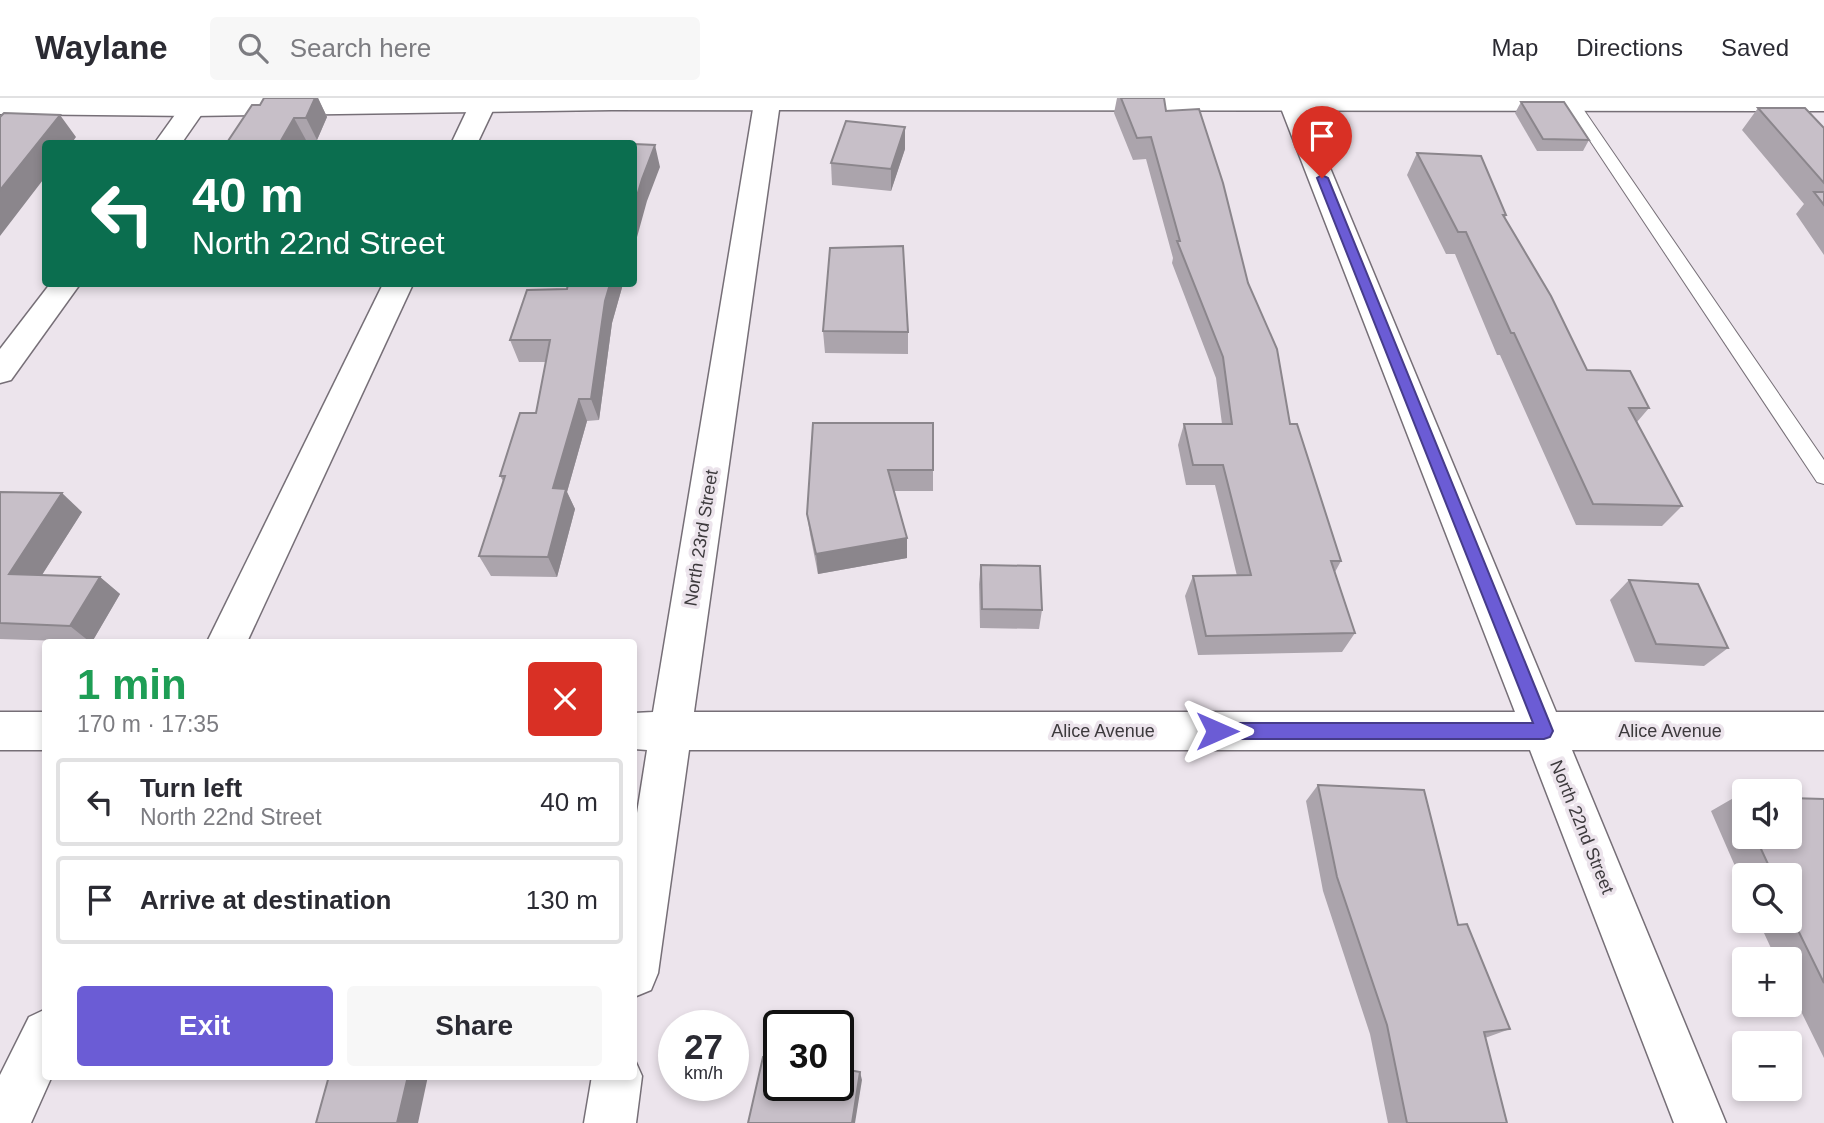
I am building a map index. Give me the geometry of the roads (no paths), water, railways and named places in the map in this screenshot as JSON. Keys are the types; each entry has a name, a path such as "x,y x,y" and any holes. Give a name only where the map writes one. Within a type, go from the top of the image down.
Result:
{"street":[{"path":"0,106 197,103 482,106 612,100 767,103 1233,100 1292,103 1572,103 1659,100 1824,103"},
{"path":"170,140 197,103"},
{"name":"North 23rd Street","path":"637,933 652,731 767,103"},
{"name":"North 22nd Street","path":"1292,103 1700,1123"},
{"path":"466,140 482,106"},
{"path":"0,372 63,287"},
{"path":"228,639 397,287"},
{"path":"0,731 42,731"},
{"name":"Alice Avenue","path":"652,731 1824,731"},
{"path":"4,1123 42,1042"},
{"path":"610,1123 616,1080"}],"lane":[{"path":"1572,103 1824,476"}]}
